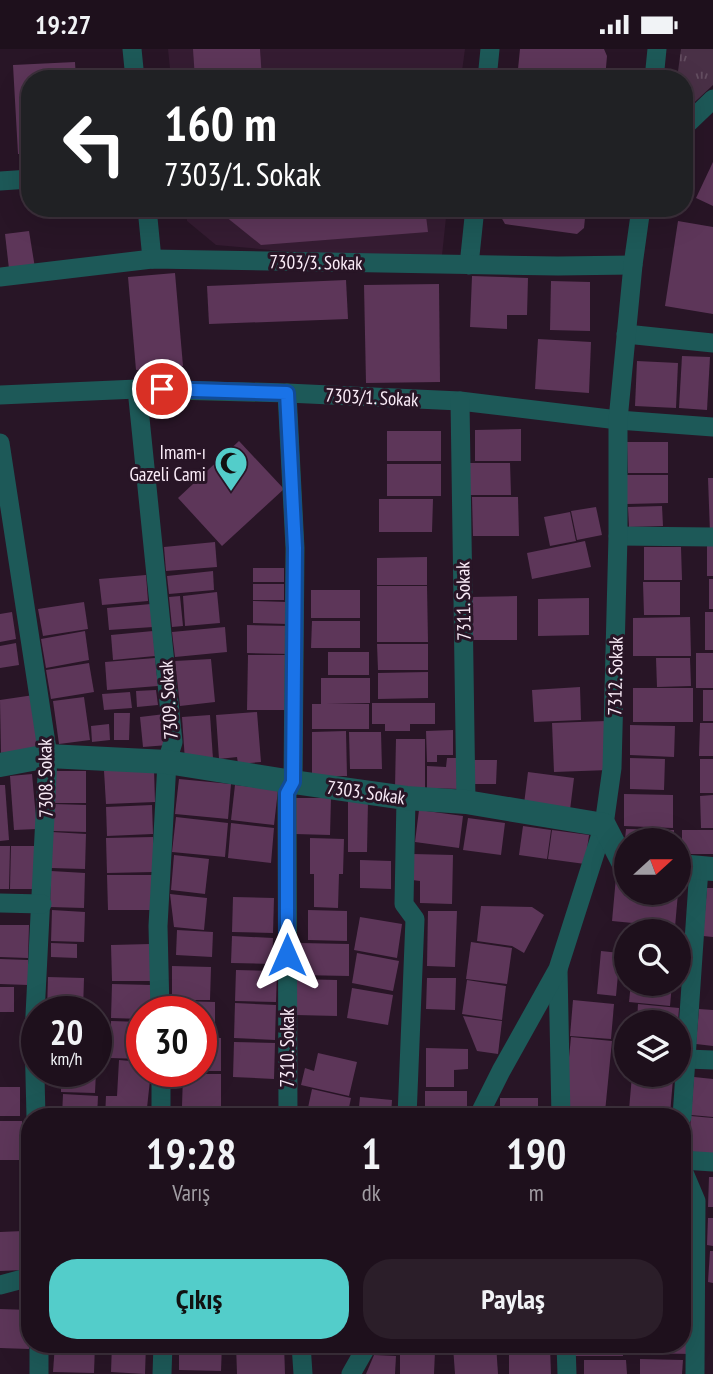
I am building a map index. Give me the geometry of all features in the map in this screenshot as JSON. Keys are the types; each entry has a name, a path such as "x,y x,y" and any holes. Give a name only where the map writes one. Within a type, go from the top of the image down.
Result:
{"street":[{"path":"132,49 134,70"},
{"path":"488,70 490,49"},
{"path":"655,70 657,49"},
{"path":"693,118 713,99"},
{"path":"0,181 21,180"},
{"path":"148,217 152,259"},
{"path":"469,265 474,217"},
{"name":"7312. Sokak","path":"482,1108 558,969 604,825 612,768 618,420 640,217"},
{"name":"7303/3. Sokak","path":"0,277 152,259 634,265"},
{"path":"626,334 713,343"},
{"name":"7303/1. Sokak","path":"0,395 137,389 287,393 460,401 618,420 713,427"},
{"name":"7309. Sokak","path":"137,389 173,742 167,762 158,926 160,996"},
{"name":"7310. Sokak","path":"287,393 295,548 293,782 287,793 288,1108"},
{"name":"7311. Sokak","path":"460,401 466,802"},
{"name":"7308. Sokak","path":"0,443 48,756 34,1035 36,1108"},
{"path":"618,536 713,537"},
{"name":"7303. Sokak","path":"0,765 48,756 167,762 406,798 466,802 604,825"},
{"path":"406,798 404,904 415,919 407,1108"},
{"path":"604,825 614,844"},
{"path":"690,1010 697,868"},
{"path":"0,903 42,904"},
{"path":"558,969 561,1108"},
{"path":"691,1059 713,1060"},
{"path":"160,1087 161,1108"},
{"path":"683,1108 685,1087"},
{"path":"691,1161 713,1162"},
{"path":"691,1189 696,1201 695,1374"},
{"path":"0,1285 21,1279"},
{"path":"38,1353 39,1374"},
{"path":"162,1374 163,1353"},
{"path":"302,1353 303,1374"},
{"path":"351,1374 363,1353"},
{"path":"566,1353 567,1374"}],"shaded area":[{"path":"168,49 465,49 462,70 170,70"},
{"path":"187,217 446,217 441,265 216,245 187,221"}],"green space":[{"path":"681,49 713,49 713,85 693,104 693,70 678,70"}],"building":[{"path":"193,49 260,49 261,70 194,70"},
{"path":"520,49 604,49 607,56 606,70 518,69"},
{"path":"75,62 75,70 21,70 21,154 18,154 13,65"},
{"path":"713,162 713,206 696,198"},
{"path":"226,217 426,217 428,232 261,245"},
{"path":"501,217 585,217 584,228 577,234 505,224"},
{"path":"678,221 713,227 713,314 665,306"},
{"path":"29,231 35,268 9,269 5,234"},
{"path":"175,273 183,366 136,370 128,277"},
{"path":"472,276 528,278 527,315 507,315 507,329 470,327"},
{"path":"346,280 348,319 209,324 207,286"},
{"path":"551,281 590,282 590,331 550,330"},
{"path":"439,284 440,382 366,383 364,285"},
{"path":"538,339 591,342 589,393 535,389"},
{"path":"682,356 710,357 707,410 679,408"},
{"path":"637,361 678,363 676,408 635,406"},
{"path":"521,429 521,461 475,461 475,430"},
{"path":"387,431 441,431 441,461 387,461"},
{"name":"Imam-ı Gazeli Cami","path":"239,441 284,489 222,546 178,498"},
{"path":"627,442 668,442 668,473 628,473"},
{"path":"465,463 510,463 511,495 465,495"},
{"path":"387,464 441,464 441,496 387,496"},
{"path":"627,475 668,475 668,503 627,504"},
{"path":"708,478 713,478 713,533 710,533"},
{"path":"472,497 518,497 519,536 473,536"},
{"path":"379,499 433,499 432,532 379,532"},
{"path":"662,506 663,526 629,527 628,507"},
{"path":"596,507 602,535 577,540 571,511"},
{"path":"570,512 576,541 550,546 544,517"},
{"path":"585,541 591,567 532,579 527,553"},
{"path":"215,542 217,567 166,571 164,547"},
{"path":"707,543 713,543 713,576 707,576"},
{"path":"644,547 681,547 682,580 644,580"},
{"path":"427,557 427,585 377,585 377,558"},
{"path":"253,568 284,568 284,582 253,582"},
{"path":"213,571 214,590 169,594 167,576"},
{"path":"146,575 148,601 102,605 99,579"},
{"path":"709,579 713,579 713,609 709,609"},
{"path":"643,582 680,582 680,615 644,615"},
{"path":"253,584 284,584 284,600 253,600"},
{"path":"377,586 427,586 428,642 377,642"},
{"path":"311,590 360,590 360,618 311,618"},
{"path":"217,592 220,623 185,626 183,596"},
{"path":"180,596 183,626 172,627 169,597"},
{"path":"517,596 517,640 470,640 469,597"},
{"path":"589,598 589,635 538,636 538,599"},
{"path":"253,601 287,602 287,624 253,623"},
{"path":"84,602 88,629 43,636 38,609"},
{"path":"151,604 153,627 109,630 107,608"},
{"path":"12,612 16,639 0,642 0,614"},
{"path":"705,612 713,612 713,650 705,650"},
{"path":"690,617 691,656 633,656 633,618"},
{"path":"312,621 360,621 360,648 311,648"},
{"path":"247,625 289,626 289,654 247,653"},
{"path":"225,627 227,652 175,657 172,632"},
{"path":"85,631 89,660 46,668 41,639"},
{"path":"153,631 155,656 113,660 111,635"},
{"path":"16,643 19,665 0,668 0,646"},
{"path":"377,644 428,644 428,670 378,670"},
{"path":"328,652 369,652 369,675 328,675"},
{"path":"696,653 713,653 713,688 696,688"},
{"path":"248,655 286,655 287,710 247,710"},
{"path":"155,658 158,686 107,690 105,662"},
{"path":"656,658 690,658 691,686 657,687"},
{"path":"211,659 215,702 180,706 175,661"},
{"path":"89,663 94,692 51,699 46,670"},
{"path":"428,672 428,698 378,699 378,673"},
{"path":"321,678 370,678 370,703 327,703 369,704 369,729 312,729 312,704 321,704"},
{"path":"580,687 581,720 534,722 532,690"},
{"path":"633,688 693,688 693,722 633,722"},
{"path":"156,690 158,705 137,707 136,691"},
{"path":"703,690 713,690 713,721 703,721"},
{"path":"130,692 132,708 104,710 102,694"},
{"path":"34,695 42,747 1,753 0,700"},
{"path":"84,697 90,740 59,744 53,701"},
{"path":"372,703 435,703 435,724 410,724 410,731 385,731 385,724 372,724"},
{"path":"257,712 261,762 238,764 237,757 219,759 216,715"},
{"path":"114,713 130,713 129,740 114,740"},
{"path":"165,714 168,745 143,747 140,717"},
{"path":"210,715 213,759 185,761 182,717"},
{"path":"606,721 609,770 554,772 552,723"},
{"path":"700,723 713,723 713,756 699,756"},
{"path":"109,724 110,740 92,742 91,726"},
{"path":"630,725 675,726 674,757 630,755"},
{"path":"453,730 453,755 437,755 437,762 427,762 426,731"},
{"path":"346,731 347,776 312,776 312,732"},
{"path":"349,732 381,732 382,769 350,769"},
{"path":"396,739 425,739 425,788 395,788"},
{"path":"447,758 462,758 461,789 427,788 427,766 446,767"},
{"path":"630,758 665,759 664,790 630,789"},
{"path":"700,759 713,759 713,793 700,793"},
{"path":"473,760 497,760 496,784 473,784"},
{"path":"154,769 155,802 106,804 104,771"},
{"path":"52,771 86,771 86,803 52,803"},
{"path":"528,772 574,778 570,810 524,804"},
{"path":"32,774 37,829 14,830 10,776"},
{"path":"179,779 231,784 228,819 175,814"},
{"path":"0,785 5,785 9,840 0,841"},
{"path":"235,785 278,790 274,825 231,820"},
{"path":"624,794 673,795 673,828 624,826"},
{"path":"713,795 713,828 701,828 700,796"},
{"path":"296,798 331,798 330,835 295,834"},
{"path":"348,800 368,800 367,852 348,852"},
{"path":"53,804 86,805 86,832 53,831"},
{"path":"152,805 153,834 107,836 106,807"},
{"path":"419,810 463,816 459,848 415,842"},
{"path":"176,817 228,823 225,857 172,852"},
{"path":"468,818 505,823 501,855 463,850"},
{"path":"231,823 274,828 271,863 228,858"},
{"path":"523,826 551,830 547,859 519,855"},
{"path":"552,830 589,835 585,864 548,859"},
{"path":"691,830 713,830 713,854 691,854"},
{"path":"52,832 86,834 85,869 51,868"},
{"path":"153,837 154,872 107,873 106,838"},
{"path":"310,838 344,839 338,908 314,907"},
{"path":"0,846 10,846 9,889 0,889"},
{"path":"11,846 35,846 34,889 10,889"},
{"path":"413,854 453,855 452,904 420,903 420,881 412,880"},
{"path":"174,855 209,859 205,894 171,890"},
{"path":"360,860 391,861 391,889 360,888"},
{"path":"51,871 85,873 84,908 50,907"},
{"path":"107,875 154,875 154,910 108,910"},
{"path":"707,888 713,888 713,937 703,936"},
{"path":"170,894 207,898 204,930 174,927"},
{"path":"233,897 274,898 273,933 232,932"},
{"path":"614,899 614,905 677,905 676,919 612,921"},
{"path":"481,906 532,907 544,915 524,953 512,946 477,941"},
{"path":"52,910 85,912 84,942 51,941"},
{"path":"308,910 347,911 347,941 308,940"},
{"path":"428,911 457,911 455,967 427,966"},
{"path":"360,917 402,924 397,958 354,950"},
{"path":"0,925 29,925 28,958 0,957"},
{"path":"177,930 213,932 212,957 176,955"},
{"path":"232,936 273,938 272,964 231,963"},
{"path":"471,942 512,948 507,984 466,979"},
{"path":"51,943 77,944 77,958 51,957"},
{"path":"300,943 349,944 349,976 299,975"},
{"path":"150,944 151,981 112,981 111,945"},
{"path":"601,951 614,952 614,996 597,994"},
{"path":"357,953 399,961 393,991 352,983"},
{"path":"0,959 28,960 28,985 0,984"},
{"path":"172,966 211,967 210,996 172,996"},
{"path":"236,970 277,971 276,1002 235,1001"},
{"path":"48,977 84,978 83,996 47,996"},
{"path":"427,978 456,978 455,1010 426,1009"},
{"path":"296,979 337,980 337,1016 296,1015"},
{"path":"467,980 506,986 502,1020 462,1014"},
{"path":"112,984 152,985 152,996 126,996 126,1018 112,1018"},
{"path":"0,987 14,987 14,1012 0,1012"},
{"path":"352,988 393,995 388,1025 347,1018"},
{"path":"630,996 671,996 670,1006 629,1002"},
{"path":"573,1000 614,1004 611,1039 570,1036"},
{"path":"235,1003 276,1005 275,1040 234,1038"},
{"path":"638,1004 679,1008 679,1010 638,1010"},
{"path":"699,1009 713,1010 713,1046 696,1044"},
{"path":"463,1016 502,1021 498,1054 477,1051"},
{"path":"112,1021 126,1021 126,1058 112,1058"},
{"path":"571,1037 612,1041 605,1108 564,1108"},
{"path":"217,1038 221,1038 221,1071 217,1071"},
{"path":"234,1042 275,1043 274,1079 233,1077"},
{"path":"426,1048 468,1049 468,1069 454,1070 454,1087 426,1087"},
{"path":"318,1053 357,1062 349,1096 301,1085 305,1068 314,1071"},
{"path":"119,1060 126,1061 126,1087 149,1087 147,1108 105,1108 106,1096 117,1096"},
{"path":"217,1074 221,1074 221,1108 182,1107 183,1087 217,1087"},
{"path":"694,1077 713,1079 713,1117 691,1115"},
{"path":"0,1087 20,1087 20,1116 0,1116"},
{"path":"61,1087 95,1087 95,1093 61,1092"},
{"path":"631,1087 672,1087 671,1108 629,1108"},
{"path":"312,1089 351,1098 349,1108 308,1108"},
{"path":"425,1091 467,1091 467,1108 425,1108"},
{"path":"63,1094 98,1096 97,1108 62,1108"},
{"path":"360,1097 392,1100 392,1108 359,1108"},
{"path":"500,1098 538,1098 538,1108 500,1108"},
{"path":"691,1116 713,1118 713,1156 691,1154"},
{"path":"0,1121 21,1121 21,1160 0,1160"},
{"path":"709,1177 713,1177 713,1207 708,1207"},
{"path":"708,1218 713,1218 713,1246 707,1245"},
{"path":"21,1231 21,1270 0,1271 0,1232"},
{"path":"710,1251 713,1251 713,1283 708,1282"},
{"path":"0,1309 21,1310 21,1349 0,1348"},
{"path":"54,1353 95,1353 94,1373 53,1372"},
{"path":"112,1353 146,1353 145,1374 111,1372"},
{"path":"179,1353 222,1353 221,1371 179,1370"},
{"path":"236,1353 284,1353 285,1374 237,1374"},
{"path":"400,1353 435,1353 434,1374 400,1374"},
{"path":"454,1353 497,1353 498,1374 455,1374"},
{"path":"509,1353 550,1353 551,1374 509,1374"},
{"path":"575,1353 623,1353 623,1356 575,1356"},
{"path":"374,1355 396,1356 395,1374 366,1374"},
{"path":"640,1359 683,1360 682,1374 640,1374"},
{"path":"584,1360 626,1360 627,1374 584,1374"}],"place":[{"name":"Imam-ı Gazeli Cami","path":"231,493"}],"route":[{"path":"162,389 287,393 295,548 293,782 287,793 287,955"}]}
